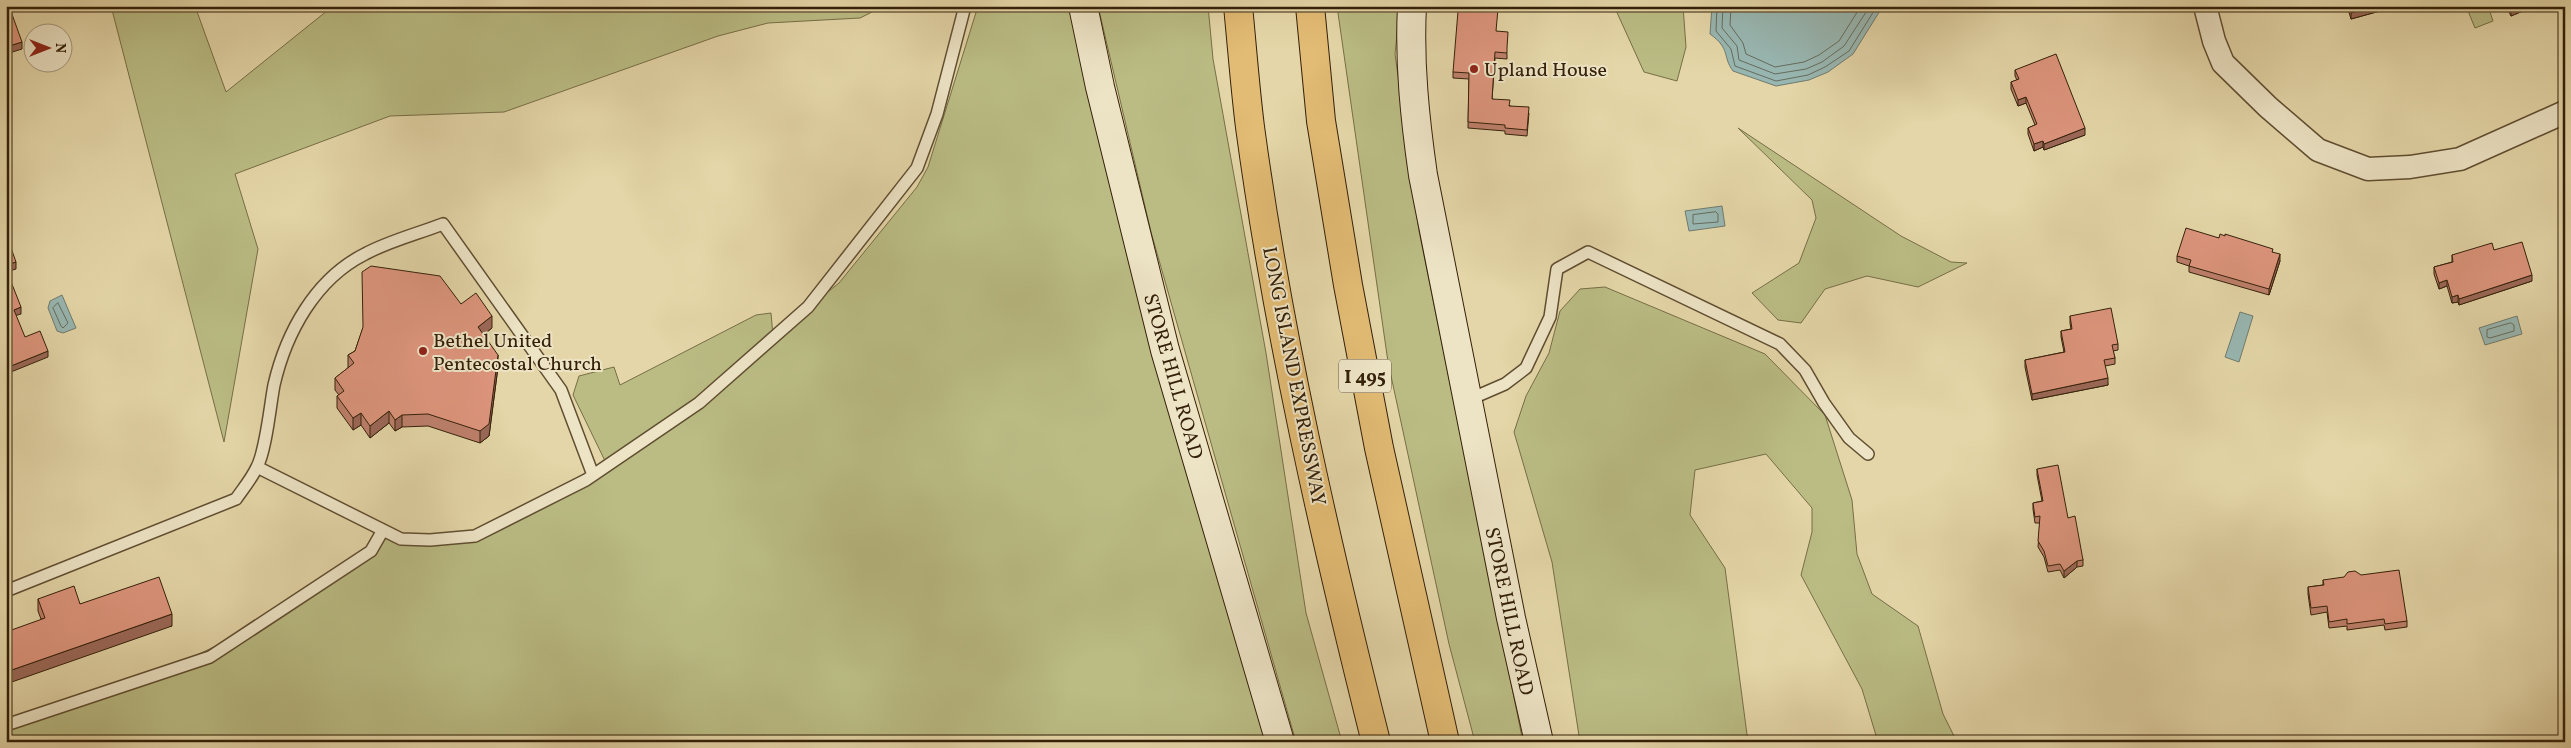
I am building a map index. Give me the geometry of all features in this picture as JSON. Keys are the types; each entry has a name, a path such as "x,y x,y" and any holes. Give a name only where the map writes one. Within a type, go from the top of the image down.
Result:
{"highway":[{"name":"LONG ISLAND EXPRESSWAY","path":"1238,6 1250,126 1278,293 1309,458 1376,742"},
{"name":"I 495","path":"1310,6 1321,121 1348,284 1379,448 1445,742"},
{"path":"1349,633 1370,742"}],"main road":[{"name":"STORE HILL ROAD","path":"1083,6 1100,87 1165,350 1280,742"},
{"name":"STORE HILL ROAD","path":"1412,6 1410,60 1417,136 1515,637 1539,742"}],"street":[{"path":"2205,6 2214,41 2223,63 2268,108 2318,150 2368,169 2410,167 2460,159 2565,112"}],"lane":[{"path":"257,467 401,539 430,540 474,536 593,475 699,403 814,299 917,168 937,114 965,6"},
{"path":"6,591 236,499 257,467 275,383 287,342 297,321 312,299 350,263 365,253 443,224 561,390 593,475"},
{"path":"1468,400 1505,384 1526,368 1550,317 1557,269 1588,252 1780,344 1805,370 1824,403 1850,438 1868,454"},
{"path":"6,725 210,657 371,551 383,530"}],"green space":[{"path":"111,6 195,6 226,92 333,6 884,6 860,18 768,23 718,36 504,112 390,116 235,174 258,249 224,442"},
{"path":"978,6 1083,6 1280,742 6,742 6,725 151,677 245,632 392,532 422,542 479,530 607,465 573,395 579,376 614,367 620,385 756,315 771,313 773,336 839,283 917,187 928,167"},
{"path":"1098,6 1208,6 1213,59 1266,353 1306,613 1342,742 1296,742 1151,232"},
{"path":"1337,6 1400,6 1395,54 1419,231 1523,742 1475,742 1449,644 1388,362"},
{"path":"1614,6 1683,6 1686,47 1677,81 1644,72"},
{"path":"2466,6 2488,6 2493,21 2475,28"},
{"path":"1738,128 1901,236 1951,262 1967,263 1918,287 1867,276 1825,289 1801,323 1778,320 1752,293 1799,263 1816,218 1812,200"},
{"path":"1605,287 1765,354 1825,415 1852,500 1857,554 1872,594 1918,626 1943,714 1957,742 1878,742 1862,689 1801,575 1812,532 1812,508 1766,454 1695,470 1690,515 1725,568 1748,742 1580,742 1552,562 1514,432 1526,396 1549,353 1560,311 1580,289"}],"water":[{"path":"1712,6 1883,6 1853,54 1828,72 1809,80 1776,86 1733,71 1724,48 1710,34"},
{"path":"1722,206 1725,226 1689,231 1685,211"},
{"path":"62,295 76,328 63,333 57,331 48,308 50,301"},
{"path":"2240,312 2253,316 2239,362 2225,357"},
{"path":"2517,316 2522,334 2485,345 2479,328"}],"building":[{"path":"6,6 9,6 22,42 6,47"},
{"path":"2349,6 2375,6 2351,13"},
{"path":"2509,6 2519,6 2511,10"},
{"name":"Upland House","path":"1464,7 1498,9 1496,31 1508,32 1507,53 1495,52 1492,99 1510,100 1509,106 1529,107 1527,130 1505,128 1505,125 1468,122 1469,73 1453,72 1458,11"},
{"path":"2056,54 2085,128 2044,144 2043,141 2034,144 2028,128 2037,124 2026,97 2018,100 2011,82 2019,79 2015,70"},
{"path":"2186,228 2219,238 2220,234 2225,236 2225,234 2273,249 2272,252 2280,254 2269,289 2189,266 2191,260 2177,256"},
{"path":"6,234 16,262 6,265"},
{"path":"2522,242 2532,275 2459,299 2458,295 2452,297 2447,280 2439,283 2434,267 2453,262 2452,255 2492,243 2494,250"},
{"name":"Bethel United Pentecostal Church","path":"371,266 440,276 461,304 476,293 492,316 478,327 498,355 489,424 480,431 428,414 402,415 395,420 389,411 370,426 361,413 353,418 337,396 344,391 335,378 354,363 348,355 355,351 363,327 362,272"},
{"path":"6,269 21,307 14,310 25,337 40,331 48,351 6,368"},
{"path":"2111,308 2118,344 2112,345 2115,358 2104,360 2108,378 2032,394 2025,360 2065,352 2061,331 2072,329 2070,316"},
{"path":"2058,465 2068,518 2075,516 2083,560 2077,561 2064,571 2060,564 2048,566 2044,551 2038,541 2040,516 2035,517 2033,503 2043,501 2037,469"},
{"path":"2399,570 2407,621 2385,624 2384,619 2347,624 2347,619 2329,622 2327,606 2311,608 2308,587 2324,585 2323,580 2344,577 2348,572 2355,571 2361,575"},
{"path":"159,577 172,614 6,672 6,632 45,618 38,599 74,586 80,604"}],"place":[{"name":"Upland House","path":"1474,69"},
{"name":"Bethel United Pentecostal Church","path":"423,351"}]}
